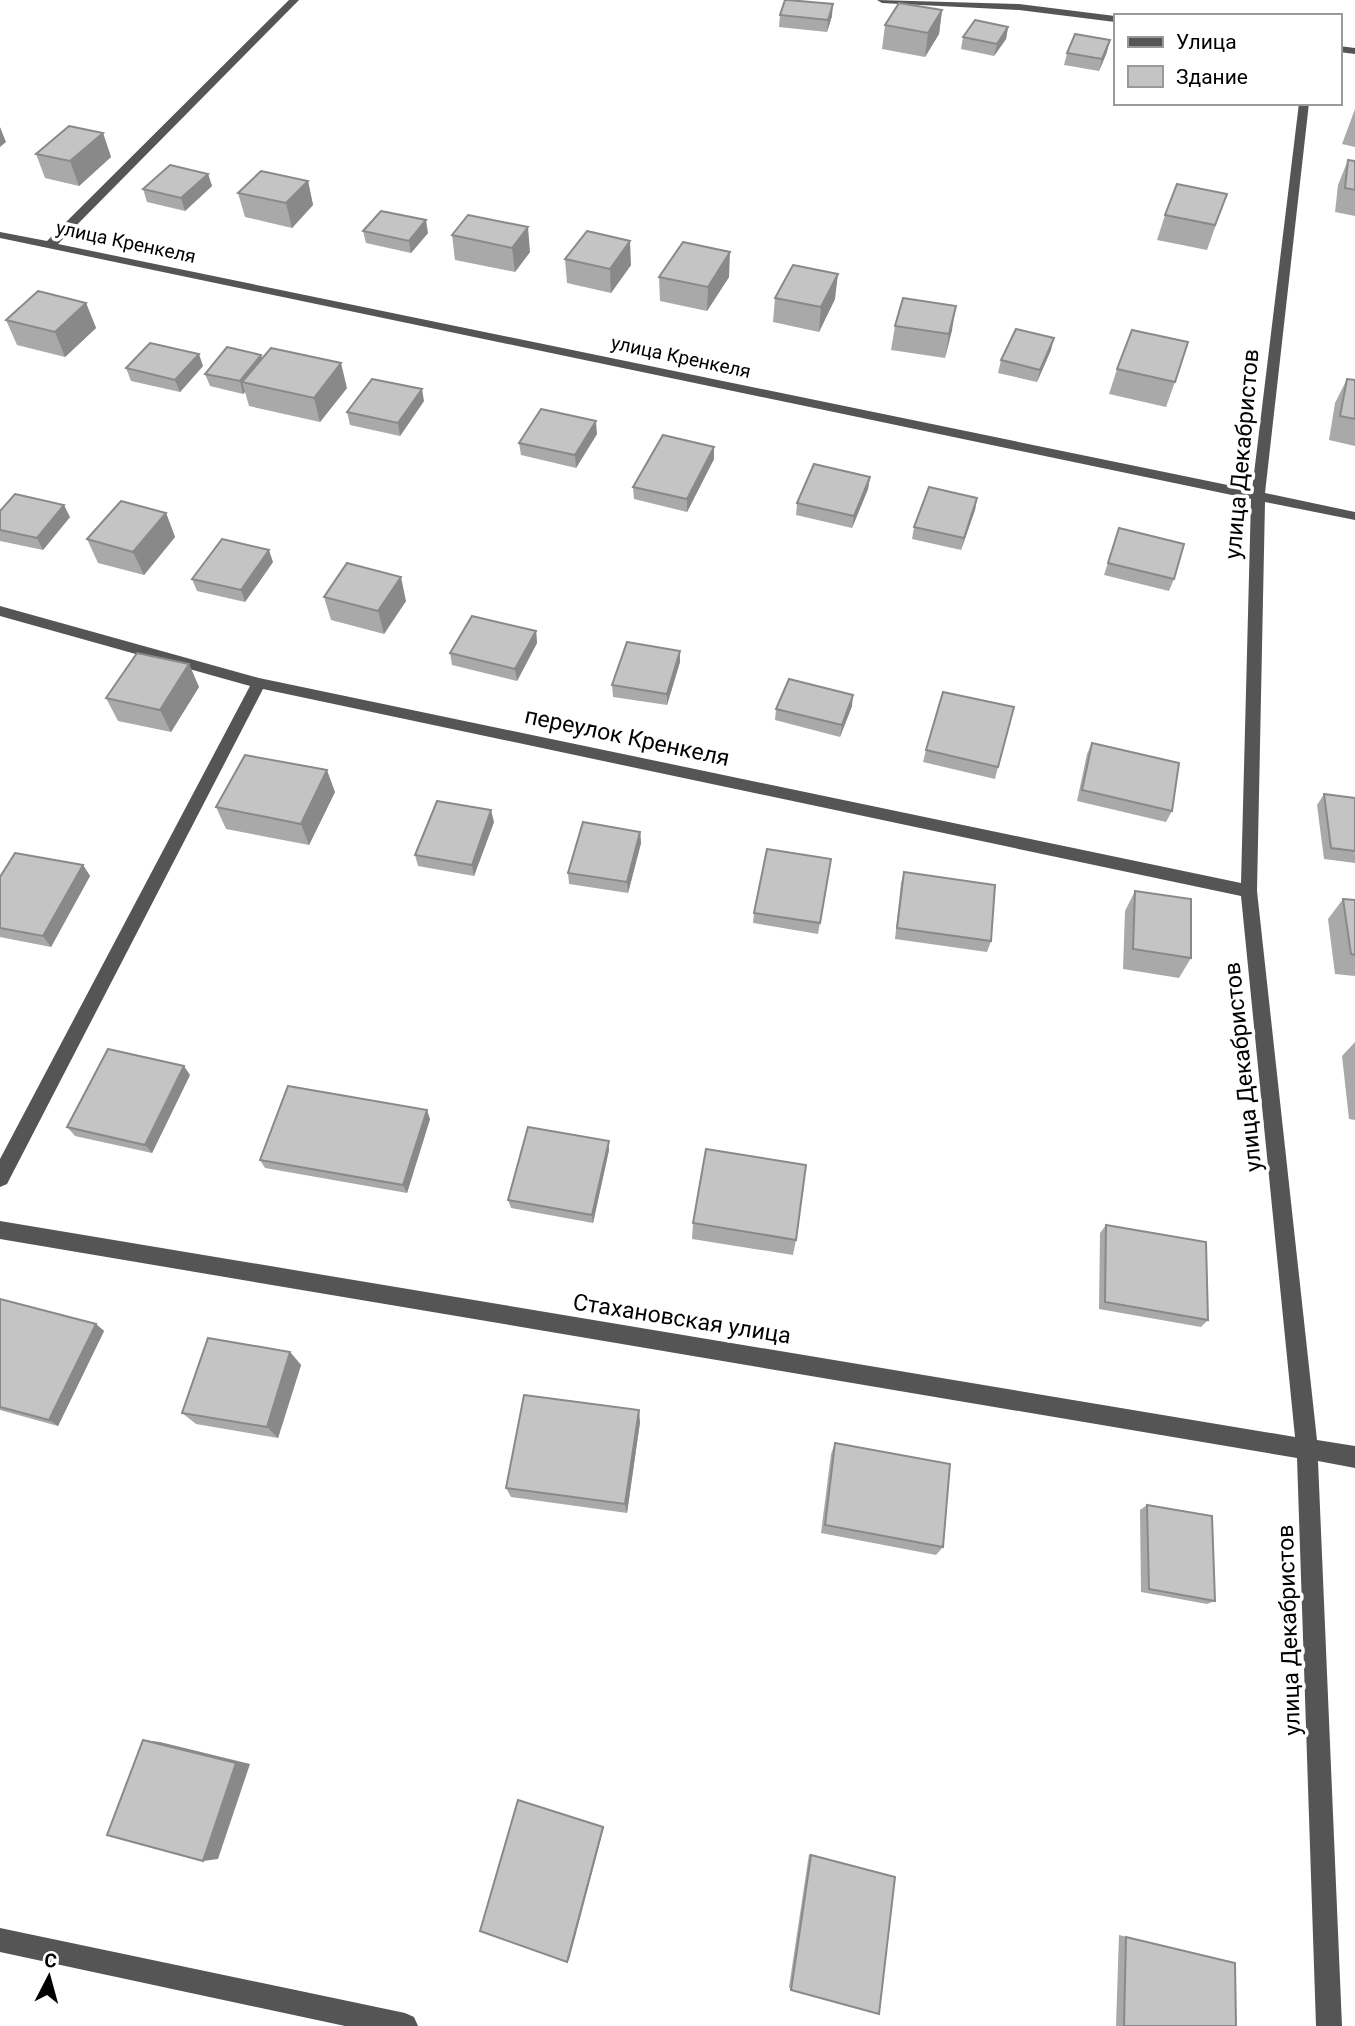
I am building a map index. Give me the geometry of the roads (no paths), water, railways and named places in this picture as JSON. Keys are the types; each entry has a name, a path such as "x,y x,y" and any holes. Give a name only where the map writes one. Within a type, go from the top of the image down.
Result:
{"street":[{"path":"50,245 294,0"},
{"path":"882,0 1018,7 1114,19"},
{"name":"улица Декабристов","path":"1304,105 1258,497 1249,891 1307,1448 1329,2026"},
{"name":"улица Кренкеля","path":"0,235 1355,516"},
{"name":"переулок Кренкеля","path":"0,611 259,682 1249,891"},
{"path":"0,1178 259,682"},
{"name":"Стахановская улица","path":"0,1230 1355,1457"},
{"path":"0,1940 405,2026"}]}
